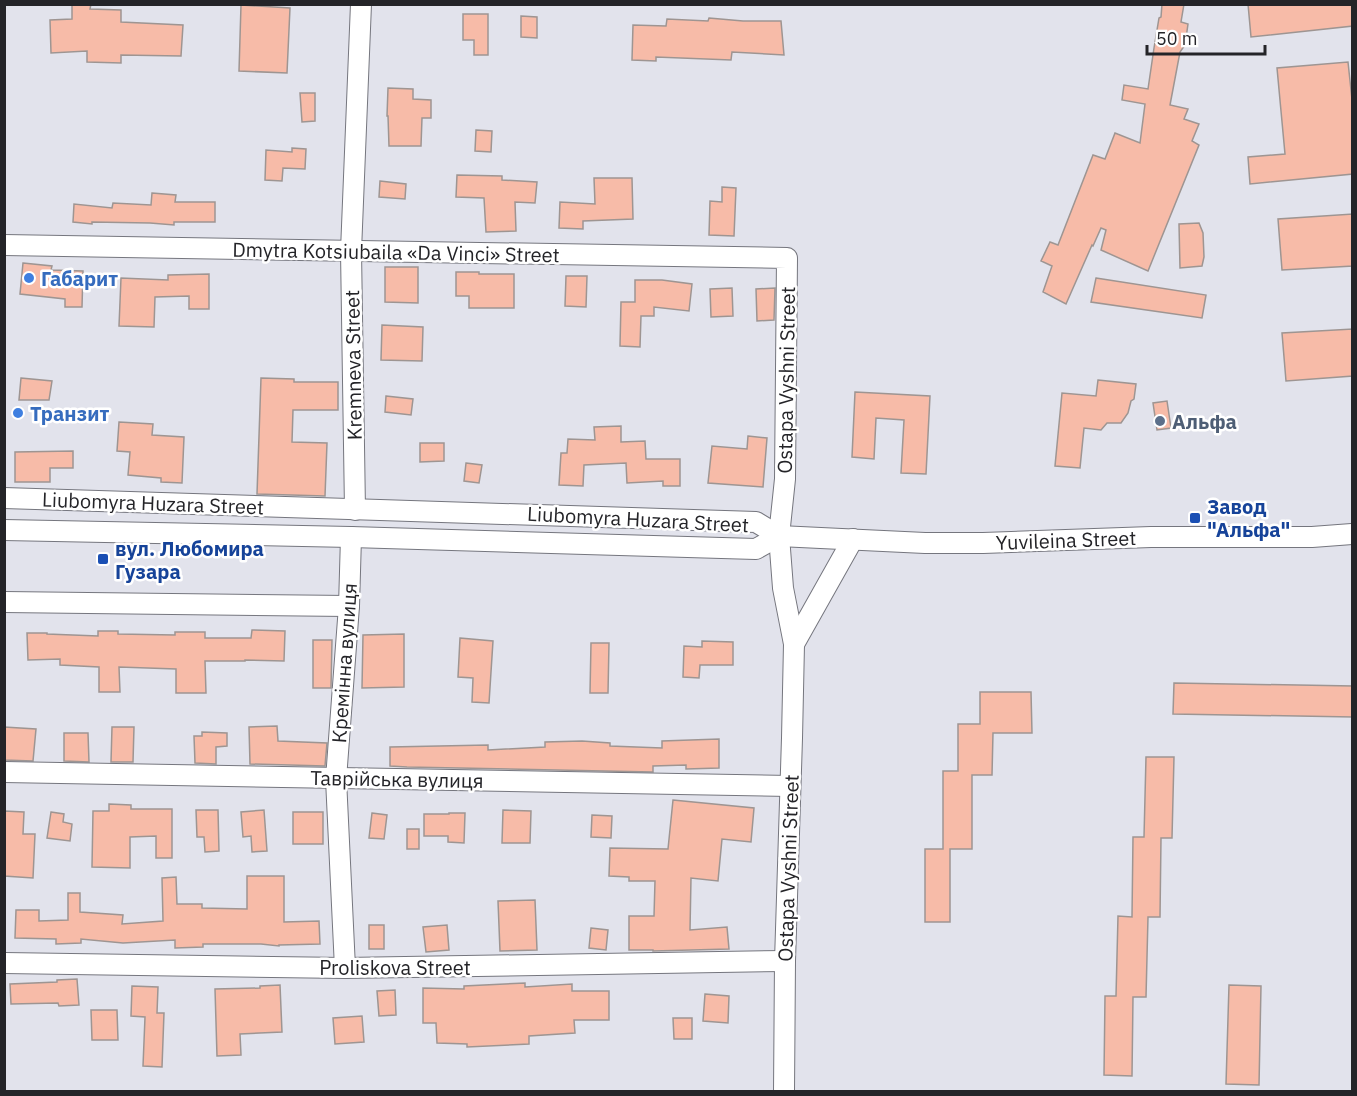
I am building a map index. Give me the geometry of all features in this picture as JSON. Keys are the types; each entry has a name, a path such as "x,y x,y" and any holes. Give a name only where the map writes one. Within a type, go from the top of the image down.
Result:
{"street":[{"name":"Kremneva Street","path":"355,510 351,251 361,4"},
{"name":"Dmytra Kotsiubaila «Da Vinci» Street","path":"4,245 788,258"},
{"name":"Ostapa Vyshni Street","path":"784,1092 785,961 794,644 783,588 779,536 785,479 788,258"},
{"name":"Liubomyra Huzara Street","path":"4,498 756,522 779,536 756,549 4,530"},
{"name":"Yuvileina Street","path":"779,536 925,543 983,543 1151,537 1312,537 1353,534"},
{"name":"Кремінна вулиця","path":"345,968 336,778 349,606 351,537"},
{"path":"794,644 853,539"},
{"path":"4,602 349,606"},
{"name":"Таврійська вулиця","path":"4,772 790,786"},
{"name":"Proliskova Street","path":"4,963 345,968 785,961"}],"building":[{"path":"72,4 91,4 90,9 121,10 121,22 183,25 181,56 121,55 121,63 87,62 87,51 51,53 50,20 72,19"},
{"path":"1162,4 1184,4 1181,22 1188,24 1170,105 1188,109 1184,119 1199,124 1192,141 1199,145 1148,271 1101,250 1106,230 1101,228 1066,304 1043,292 1052,266 1041,261 1050,242 1058,245 1093,155 1105,159 1115,133 1140,143 1145,104 1122,100 1124,85 1148,89"},
{"path":"1248,4 1353,4 1353,26 1251,37"},
{"path":"241,5 290,8 287,73 239,71"},
{"path":"463,14 488,14 488,55 474,55 474,40 463,40"},
{"path":"521,16 537,17 537,38 521,37"},
{"path":"709,18 781,21 784,55 732,52 731,60 656,57 656,61 632,60 633,25 666,26 667,19 708,21"},
{"path":"1348,62 1353,109 1353,174 1250,184 1248,157 1285,154 1277,68"},
{"path":"388,88 413,89 413,99 431,100 431,118 422,118 421,146 389,146"},
{"path":"300,93 315,93 315,121 302,122"},
{"path":"476,130 492,131 491,152 475,151"},
{"path":"292,148 306,149 305,169 283,168 282,181 265,180 266,150 292,152"},
{"path":"457,175 502,176 502,180 537,182 535,203 515,202 516,231 486,232 484,198 456,197"},
{"path":"594,178 632,178 633,219 583,221 583,229 559,228 560,202 595,204"},
{"path":"380,181 406,184 405,199 379,197"},
{"path":"722,187 736,188 734,236 709,235 710,201 722,202"},
{"path":"152,193 176,195 175,202 215,202 215,222 174,222 174,225 73,222 74,204 112,208 113,203 151,205"},
{"path":"1353,214 1353,266 1282,270 1278,219"},
{"path":"1199,223 1203,233 1202,266 1180,268 1179,224"},
{"path":"23,263 52,266 51,270 83,271 82,307 65,307 65,299 20,294"},
{"path":"385,267 418,267 418,303 385,302"},
{"path":"456,272 514,274 514,308 469,308 469,296 456,296"},
{"path":"209,274 209,309 189,309 189,296 155,297 154,327 119,326 121,278 168,280 168,275"},
{"path":"566,276 587,276 586,307 565,306"},
{"path":"1096,278 1206,295 1202,318 1091,302"},
{"path":"635,280 662,280 692,284 689,311 654,307 654,316 641,316 640,347 620,346 621,302 635,302"},
{"path":"732,288 733,316 711,317 710,289"},
{"path":"775,288 774,320 757,321 756,289"},
{"path":"382,325 423,327 422,361 381,360"},
{"path":"1353,329 1353,376 1286,381 1282,333"},
{"path":"21,378 52,381 49,400 19,400"},
{"path":"261,378 294,379 294,382 338,382 338,410 293,410 292,442 327,443 325,496 257,494"},
{"path":"1098,380 1136,384 1134,399 1131,401 1128,413 1121,423 1107,423 1101,430 1084,428 1080,468 1055,466 1062,393 1096,396"},
{"path":"855,392 930,396 926,474 901,473 904,420 876,418 874,459 852,457"},
{"path":"386,396 413,399 411,415 385,412"},
{"path":"1167,401 1171,428 1157,430 1153,403"},
{"path":"119,422 153,424 152,435 184,437 182,483 161,482 161,478 128,475 130,452 117,451"},
{"path":"621,426 621,442 645,441 646,459 680,459 680,486 663,486 663,481 627,483 626,463 584,465 583,486 559,485 561,453 567,453 568,439 595,440 594,427"},
{"path":"748,436 767,438 763,487 708,483 712,446 747,449"},
{"path":"420,443 444,443 444,461 420,462"},
{"path":"73,451 73,468 50,468 50,482 15,482 15,452"},
{"path":"466,463 482,465 479,483 464,481"},
{"path":"252,630 285,631 284,661 205,661 206,693 176,693 176,669 119,667 120,692 99,692 99,667 60,665 60,659 28,660 27,633 98,636 98,631 118,631 118,634 175,635 175,632 205,632 205,638 251,638"},
{"path":"404,634 404,687 362,688 363,635"},
{"path":"460,638 493,641 489,703 472,702 473,678 458,677"},
{"path":"313,640 332,640 331,688 313,688"},
{"path":"702,641 733,642 733,665 700,665 699,678 683,677 684,646 702,647"},
{"path":"591,643 609,643 608,693 590,693"},
{"path":"1174,683 1353,686 1353,717 1173,714"},
{"path":"980,692 1031,692 1032,733 993,733 992,775 972,775 972,849 950,849 950,922 925,922 925,849 943,849 943,771 958,771 958,724 980,724"},
{"path":"277,726 278,741 327,743 325,766 250,764 249,727"},
{"path":"4,727 36,729 33,761 4,760"},
{"path":"112,727 134,727 133,762 111,762"},
{"path":"202,732 227,733 227,746 216,747 216,764 195,763 194,736 202,736"},
{"path":"64,733 88,733 89,762 64,761"},
{"path":"719,739 719,768 686,769 686,765 653,766 653,772 390,766 390,747 488,745 488,750 545,747 545,742 582,741 610,743 610,746 662,748 662,741"},
{"path":"1146,757 1174,757 1172,838 1161,838 1160,917 1148,917 1146,997 1133,997 1132,1076 1104,1075 1105,996 1116,996 1118,916 1132,917 1133,837 1144,837"},
{"path":"673,800 754,808 751,842 722,839 718,881 691,878 690,930 727,927 729,949 629,950 629,916 654,916 655,881 629,881 629,877 609,876 610,848 668,849"},
{"path":"109,804 131,805 131,809 172,809 172,858 156,858 156,836 130,837 130,868 92,867 93,811 109,811"},
{"path":"196,810 218,810 219,851 205,852 204,837 197,837"},
{"path":"264,810 267,851 252,852 251,836 243,837 241,812"},
{"path":"503,810 531,811 530,843 502,843"},
{"path":"4,811 24,812 23,834 35,834 33,878 4,876"},
{"path":"51,812 64,814 63,822 72,824 70,841 47,838"},
{"path":"293,812 323,812 323,844 293,844"},
{"path":"372,813 387,815 384,839 369,838"},
{"path":"465,813 464,843 448,842 448,836 424,836 424,814"},
{"path":"592,815 612,816 611,838 591,837"},
{"path":"407,829 419,829 419,849 407,849"},
{"path":"247,876 284,876 284,922 319,921 320,944 279,946 203,944 203,947 175,948 175,940 123,943 81,939 81,943 56,944 56,939 15,938 16,910 39,910 39,921 68,920 68,893 80,893 80,912 123,915 122,924 163,921 162,878 176,877 177,904 202,904 202,908 247,909"},
{"path":"535,900 537,950 500,951 498,901"},
{"path":"369,925 384,925 384,949 369,949"},
{"path":"447,925 449,950 426,952 423,927"},
{"path":"591,928 608,930 606,950 589,948"},
{"path":"77,979 79,1005 11,1004 10,984"},
{"path":"525,983 525,987 572,984 572,991 609,991 609,1020 574,1020 575,1033 529,1036 529,1044 467,1047 467,1044 437,1043 436,1023 423,1023 423,988 464,989 464,986"},
{"path":"280,985 282,1032 240,1034 241,1055 217,1056 215,989"},
{"path":"1229,985 1261,986 1259,1085 1226,1084"},
{"path":"132,986 158,987 157,1013 164,1013 162,1067 143,1066 145,1017 131,1016"},
{"path":"395,990 396,1015 379,1016 377,991"},
{"path":"705,994 729,996 728,1023 703,1021"},
{"path":"91,1010 117,1010 118,1040 92,1040"},
{"path":"362,1016 364,1042 335,1044 333,1018"},
{"path":"673,1018 692,1018 692,1039 674,1039"}],"place":[{"name":"Габарит","path":"29,278"},
{"name":"Транзит","path":"18,413"},
{"name":"Альфа","path":"1160,421"},
{"name":"Завод \"Альфа\"","path":"1195,518"},
{"name":"вул. Любомира Гузара","path":"103,559"}]}
